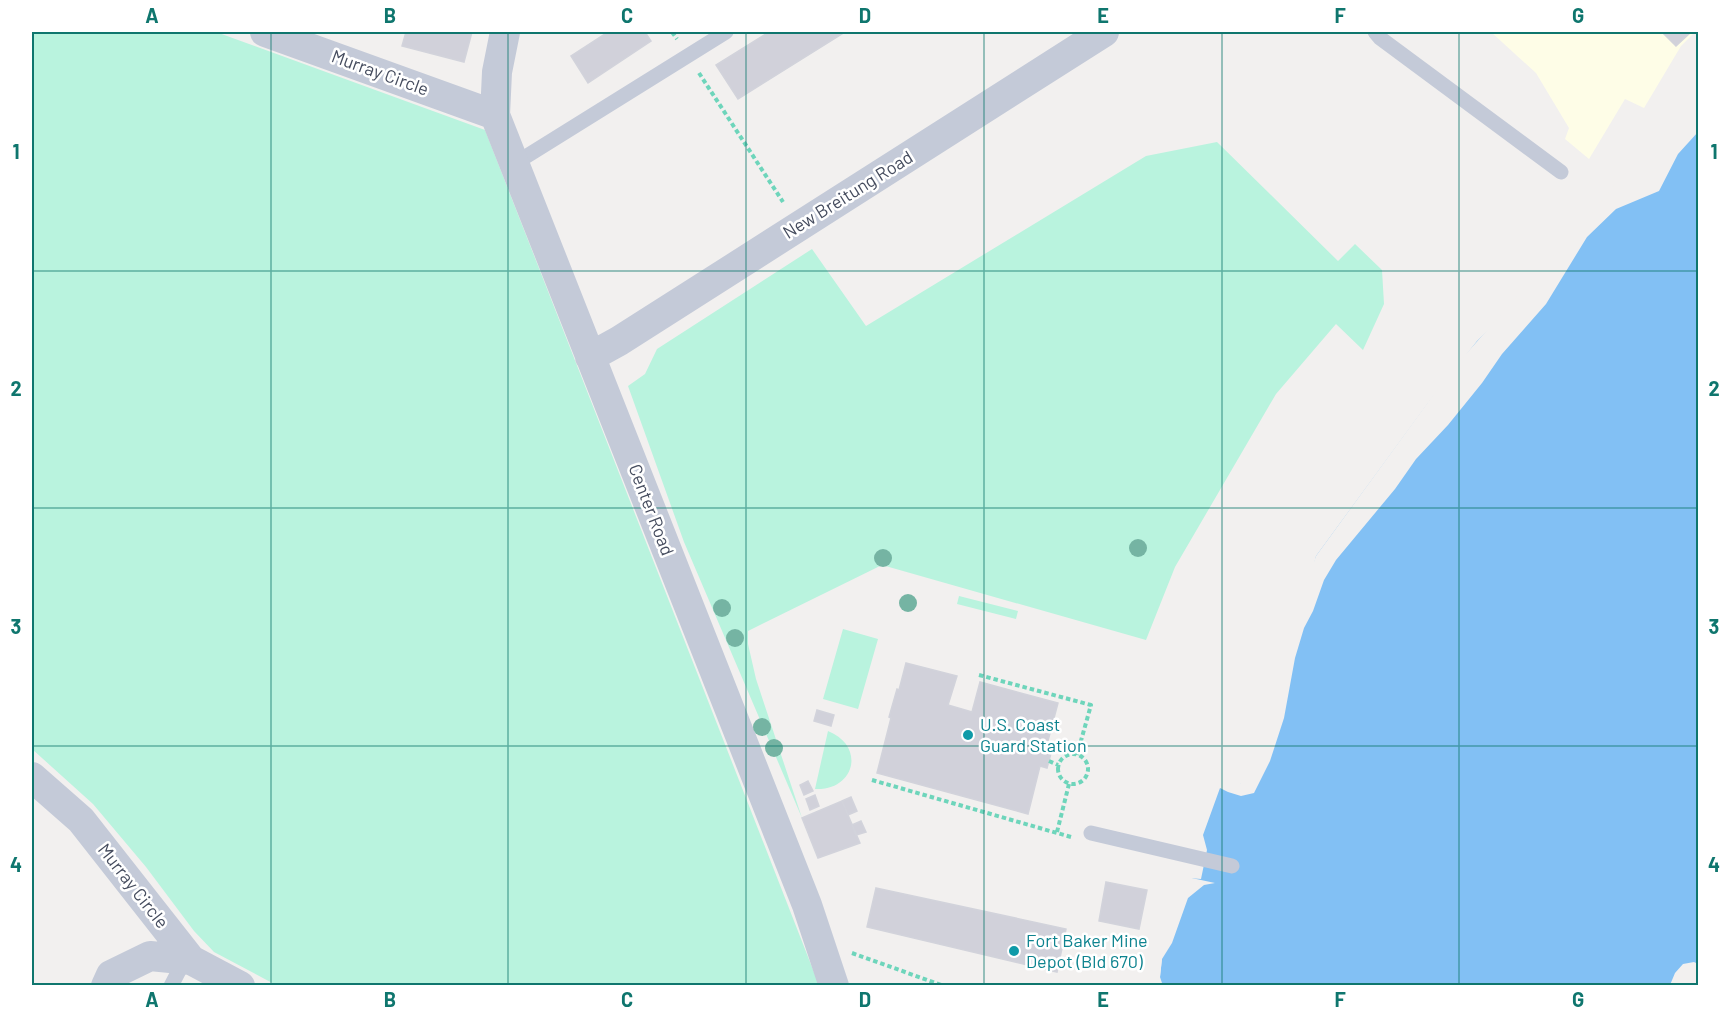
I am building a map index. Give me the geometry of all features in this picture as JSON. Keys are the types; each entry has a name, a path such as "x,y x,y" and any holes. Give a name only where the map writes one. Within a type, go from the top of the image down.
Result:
{"street":[{"name":"Murray Circle","path":"265,32 495,115"},
{"name":"Center Road","path":"505,32 497,72 495,115 820,942 834,986"},
{"name":"New Breitung Road","path":"590,357 1104,32"},
{"name":"Murray Circle","path":"32,777 81,820 188,959 240,986"},
{"path":"106,986 111,975 150,956 188,959"}],"lane":[{"path":"514,164 726,32"},
{"path":"1375,32 1561,172"},
{"path":"1091,833 1232,866"},
{"path":"171,986 188,959"}],"path":[{"path":"672,32 678,40"},
{"path":"696,68 799,225"},
{"path":"979,675 1091,705 1077,755"},
{"path":"1077,755 1087,762 1088,772 1079,784 1069,784 1060,779 1058,765 1065,756 1077,755"},
{"path":"1049,761 1058,765"},
{"path":"872,780 1073,837"},
{"path":"1057,832 1069,784"},
{"path":"820,942 944,986"}],"shaded area":[{"path":"1491,32 1695,32 1681,46 1644,108 1625,99 1589,159 1565,139 1569,128 1536,73"}],"green space":[{"path":"32,32 216,32 485,130 819,985 276,985 214,952 194,931 146,867 93,804 32,749"},
{"path":"1217,142 1338,261 1355,244 1382,270 1384,304 1363,350 1336,324 1276,394 1175,567 1146,640 882,565 748,631 748,644 756,679 802,818 684,542 628,386 645,374 657,349 812,249 866,326 1146,156"},
{"path":"959,596 1018,611 1016,619 957,604"},
{"path":"843,629 878,639 858,709 823,699"},
{"path":"828,731 840,738 848,747 851,766 847,775 839,783 829,788 815,789"}],"water":[{"path":"1698,98 1698,974 1691,975 1682,986 1163,986 1160,977 1162,958 1189,878 1201,879 1207,850 1203,835 1220,788 1228,792 1237,791 1276,711 1316,556 1428,403 1477,341 1572,248"}],"pier":[{"path":"1698,95 1698,132 1678,154 1659,191 1616,209 1587,237 1546,304 1502,354 1482,383 1448,425 1416,459 1395,489 1336,560 1324,580 1304,628 1295,658 1284,718 1270,761 1254,793 1241,796 1228,792 1240,784 1249,758 1273,710 1279,660 1316,556 1450,372 1558,250 1570,246 1619,179 1654,147"},
{"path":"1187,877 1215,883 1204,885 1188,898 1172,943 1162,959 1160,977 1157,977 1159,957"},
{"path":"1694,962 1698,964 1698,977 1693,977 1685,986 1670,985 1675,973 1683,964"}],"building":[{"path":"406,32 472,32 464,62 402,46"},
{"path":"608,32 645,32 651,41 588,83 571,56"},
{"path":"769,32 845,32 738,99 716,65"},
{"path":"1662,32 1691,32 1676,46"},
{"name":"U.S. Coast Guard Station","path":"906,663 957,676 948,705 972,712 980,682 1058,703 1045,752 1051,753 1049,761 1047,768 1040,766 1028,814 877,773 891,718 889,717"},
{"path":"817,710 834,715 831,726 814,721"},
{"path":"808,781 813,791 804,795 800,785"},
{"path":"815,795 819,806 810,810 806,799"},
{"path":"851,797 857,811 848,815 842,801"},
{"path":"842,801 860,843 818,858 802,818"},
{"path":"861,821 866,832 856,835 852,825"},
{"path":"1106,882 1147,890 1139,929 1099,921"},
{"name":"Fort Baker Mine Depot (Bld 670)","path":"876,888 1066,929 1057,972 867,927"}],"place":[{"name":"U.S. Coast Guard Station","path":"968,735"},
{"name":"Fort Baker Mine Depot (Bld 670)","path":"1014,951"}]}
